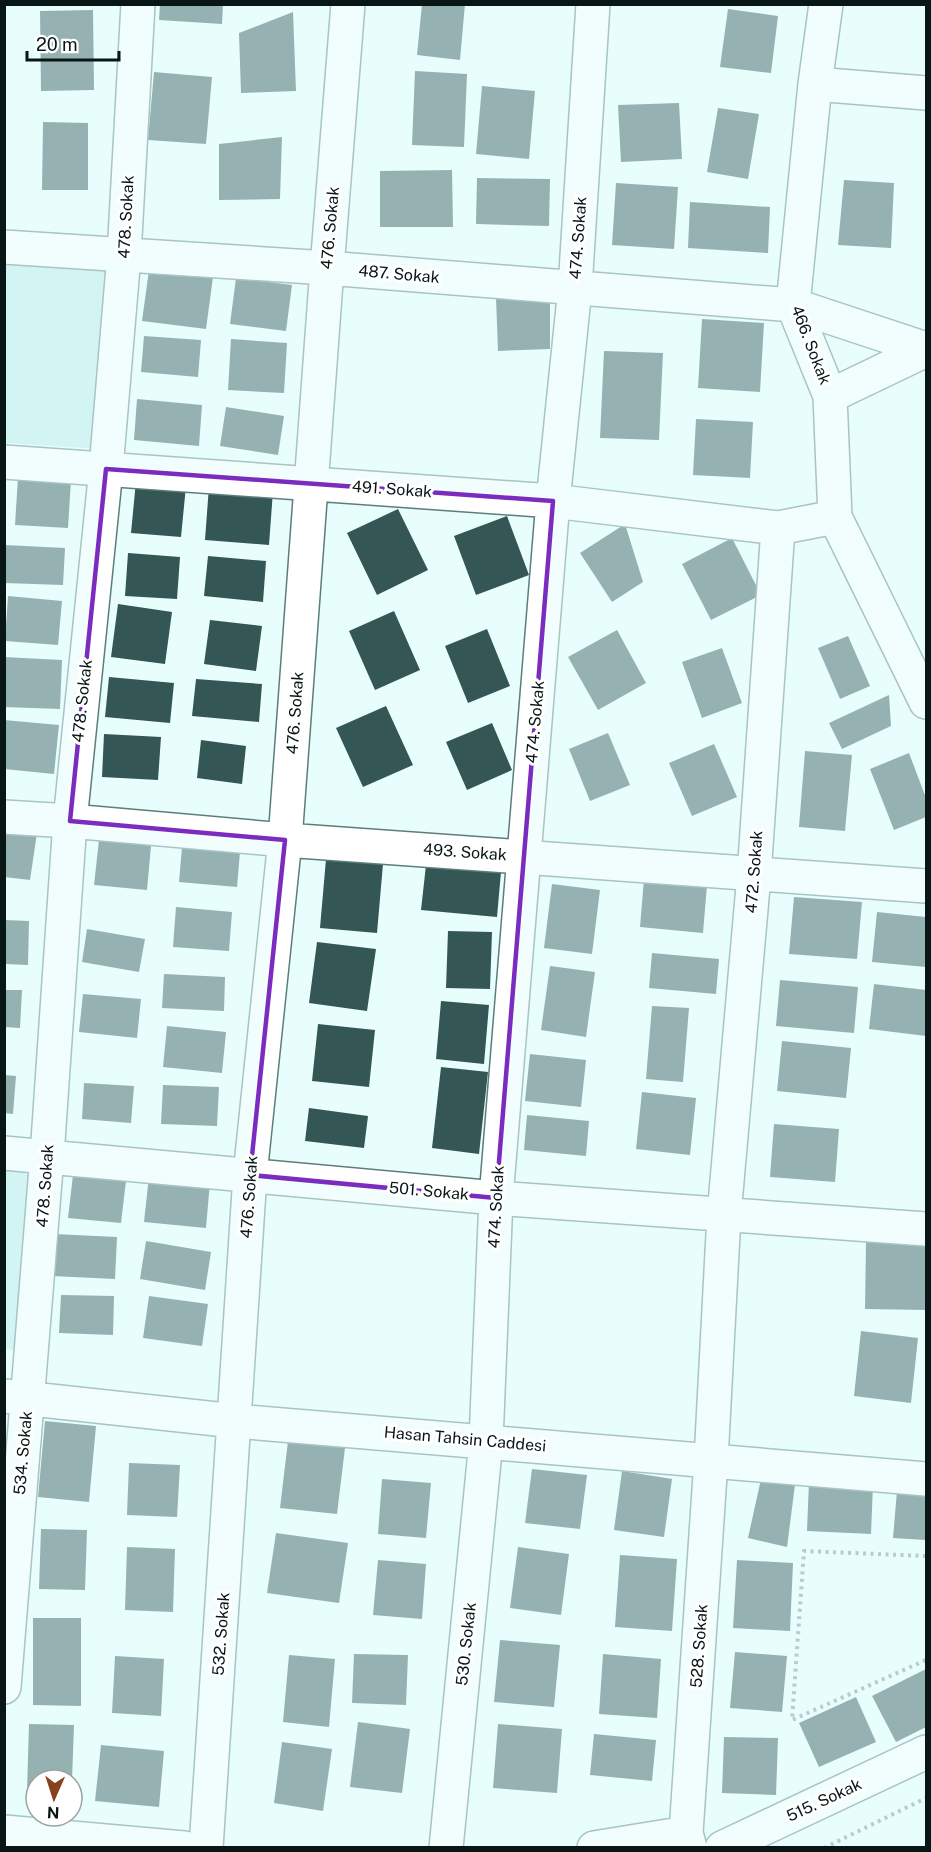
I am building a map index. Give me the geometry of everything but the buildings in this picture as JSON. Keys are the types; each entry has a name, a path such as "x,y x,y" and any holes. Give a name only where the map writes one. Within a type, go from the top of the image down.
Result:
{"street":[{"name":"478. Sokak","path":"16,1397 47,1156 70,821 106,469 124,255 138,4"},
{"name":"476. Sokak","path":"235,1421 250,1175 285,840 348,4"},
{"name":"474. Sokak","path":"486,1441 496,1198 553,501 575,288 593,4"},
{"name":"466. Sokak","path":"826,4 815,84 793,305 830,396 835,517 918,663 927,702"},
{"path":"815,84 927,93"},
{"name":"487. Sokak","path":"4,247 327,268 793,305 927,349"},
{"path":"830,396 927,349"},
{"name":"491. Sokak","path":"4,462 553,501 778,528 835,517"},
{"name":"472. Sokak","path":"711,1460 724,1215 754,875 778,528"},
{"name":"493. Sokak","path":"4,817 285,840 927,886"},
{"name":"501. Sokak","path":"4,1153 496,1198 927,1229"},
{"name":"Hasan Tahsin Caddesi","path":"16,1397 235,1421 927,1479"},
{"name":"534. Sokak","path":"4,1687 16,1397"},
{"name":"532. Sokak","path":"206,1848 235,1421"},
{"name":"530. Sokak","path":"446,1848 486,1441"},
{"name":"528. Sokak","path":"688,1840 711,1460"},
{"name":"515. Sokak","path":"722,1848 927,1752"},
{"path":"4,1832 184,1848"},
{"path":"594,1848 688,1840"}],"path":[{"path":"927,1556 804,1551 792,1720 927,1660"},
{"path":"824,1848 927,1798"}],"highlighted area":[{"path":"106,469 553,501 496,1198 250,1175 285,840 70,821"}],"shaded area":[{"path":"4,260 113,268 100,449 5,443"},
{"path":"4,1164 38,1167 23,1351 5,1349"}]}
